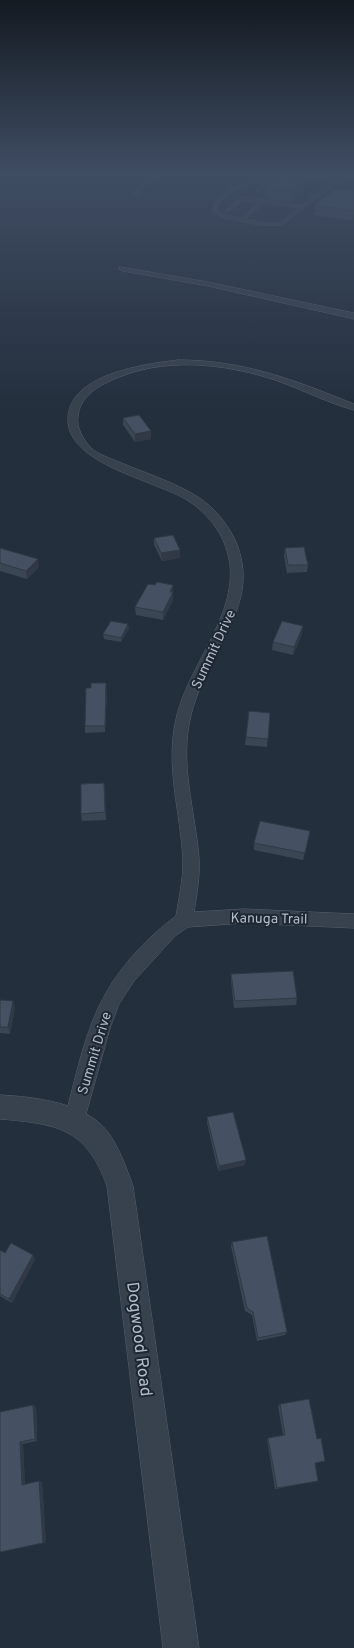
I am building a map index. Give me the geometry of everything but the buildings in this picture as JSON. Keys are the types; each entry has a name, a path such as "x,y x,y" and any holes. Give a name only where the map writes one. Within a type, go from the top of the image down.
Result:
{"street":[{"path":"123,269 216,285 354,316"},
{"name":"Summit Drive","path":"74,1121 100,1028 112,999 134,969 169,931 184,920 191,862 178,772 178,745 184,714 202,666 231,611 236,592 237,570 229,538 217,520 198,503 154,480 100,458 88,450 76,435 72,423 72,415 79,399 87,392 117,374 132,369 180,362 227,364 257,371 354,407"},
{"name":"Kanuga Trail","path":"184,920 244,916 354,921"},
{"name":"Dogwood Road","path":"0,1107 42,1113 74,1121 96,1137 113,1165 120,1186 181,1648"}]}
